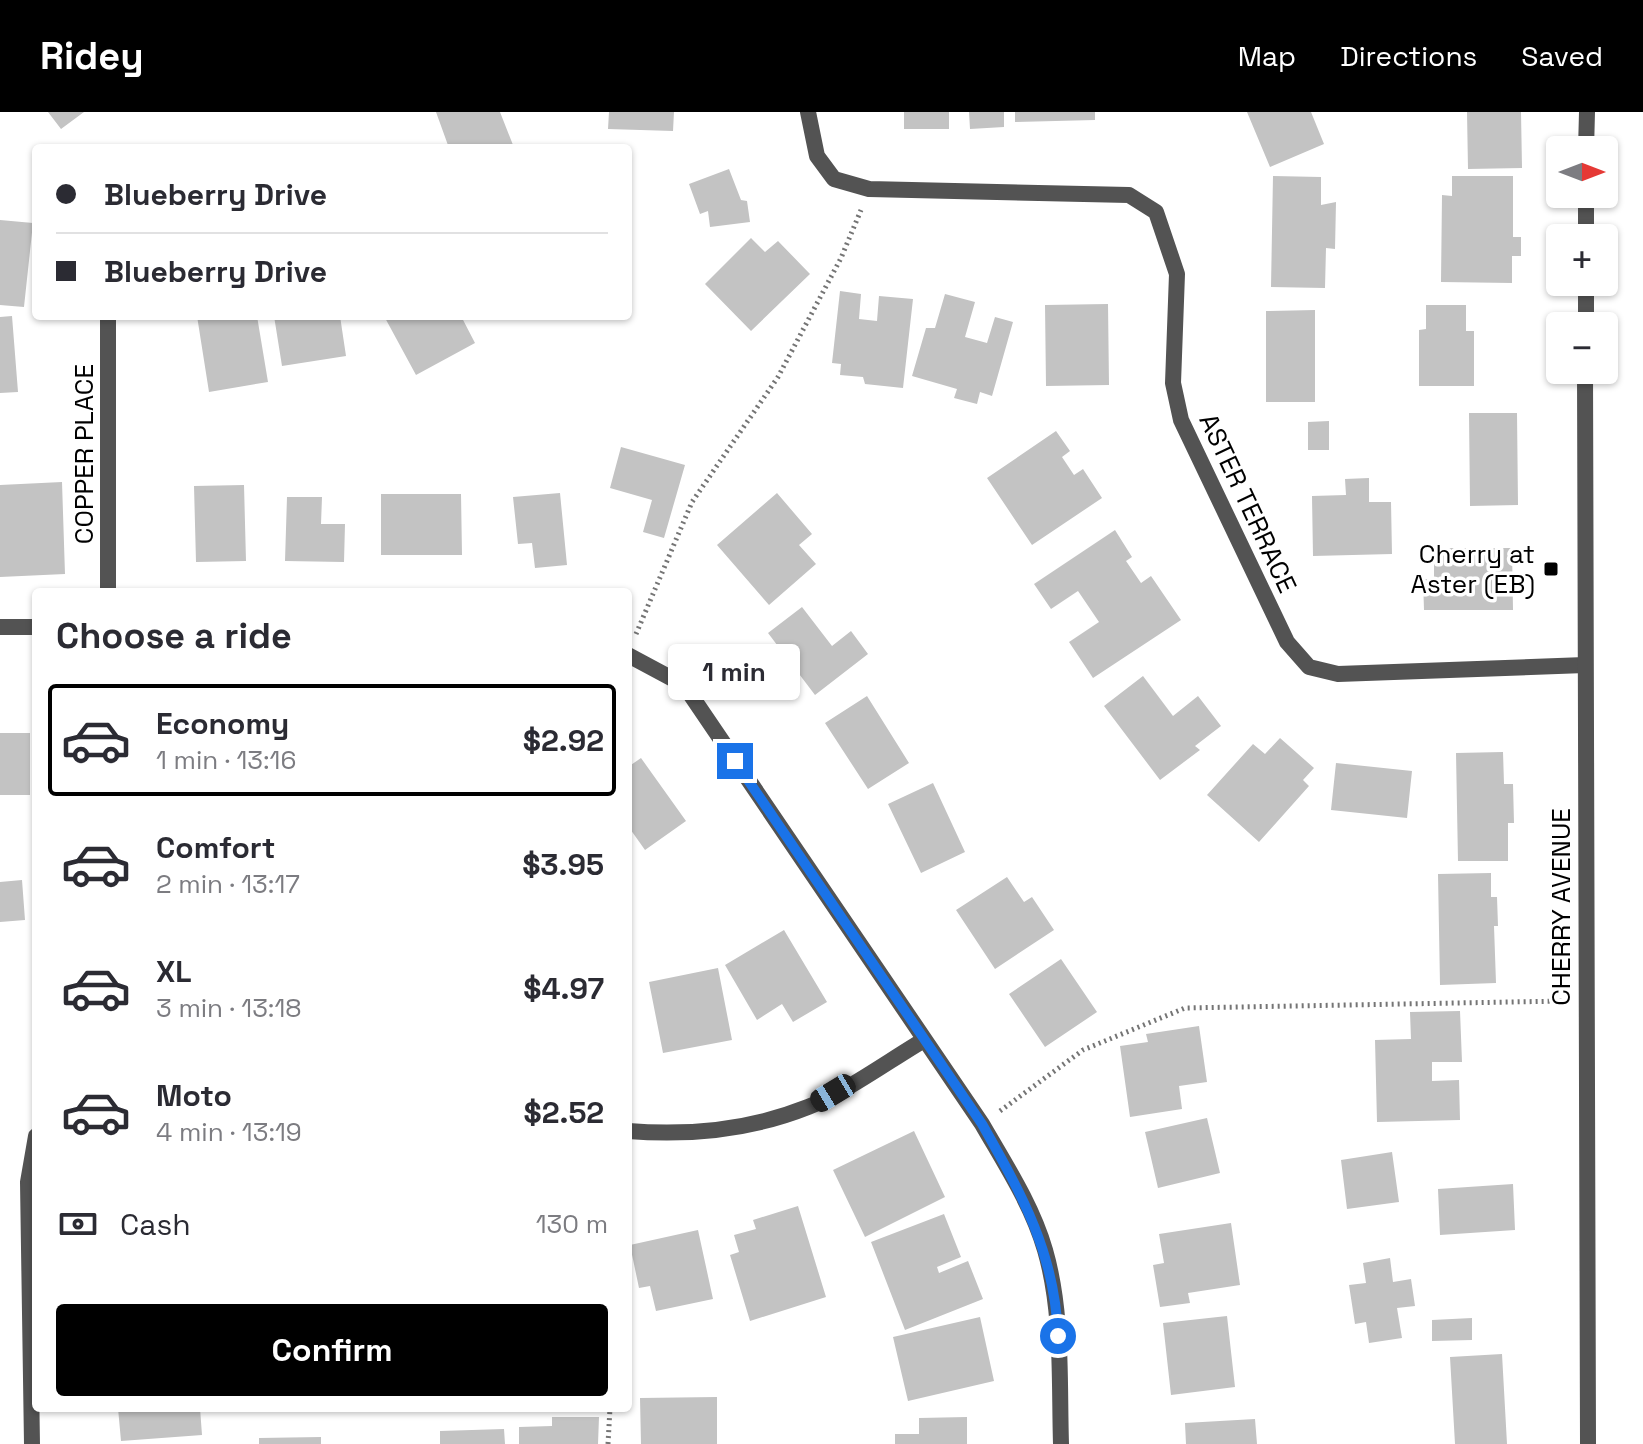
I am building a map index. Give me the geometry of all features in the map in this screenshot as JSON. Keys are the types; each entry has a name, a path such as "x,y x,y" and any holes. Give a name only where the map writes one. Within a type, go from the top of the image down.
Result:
{"street":[{"name":"ASTER TERRACE","path":"808,112 817,156 834,179 869,189 1129,195 1156,212 1177,274 1173,383 1181,420 1287,642 1309,667 1338,674 1585,665"},
{"path":"1586,136 1587,112"},
{"name":"COPPER PLACE","path":"108,320 108,588"},
{"name":"CHERRY AVENUE","path":"1585,384 1588,1444"},
{"path":"0,627 32,627"},
{"path":"632,648 684,685 982,1124 1025,1200 1045,1249 1057,1310 1061,1444"},
{"path":"632,1131 671,1134 738,1129 810,1107 924,1040"},
{"path":"32,1159 28,1182 32,1444"}],"path":[{"path":"632,645 692,502 778,377 841,258 869,189"},
{"path":"982,1124 1083,1050 1185,1008 1586,1001"},
{"path":"608,1444 610,1412"}],"building":[{"path":"48,112 84,112 61,129"},
{"path":"436,112 500,112 513,144 448,144"},
{"path":"609,112 674,112 673,131 608,129"},
{"path":"904,112 949,112 949,129 904,129"},
{"path":"969,112 1004,112 1004,127 970,129"},
{"path":"1015,112 1095,112 1095,120 1015,122"},
{"path":"1247,112 1311,112 1324,144 1270,167"},
{"path":"1467,112 1521,112 1522,168 1468,169"},
{"path":"729,169 741,200 747,201 750,222 710,227 708,211 700,214 689,184"},
{"path":"1273,176 1321,177 1321,205 1336,202 1335,249 1326,248 1325,288 1271,287"},
{"path":"1452,176 1513,176 1513,237 1521,237 1521,256 1512,256 1512,283 1441,282 1442,195 1452,196"},
{"path":"0,220 32,223 24,307 0,305"},
{"path":"751,238 765,252 778,241 810,274 751,331 705,284"},
{"path":"840,291 861,294 859,319 877,321 879,296 913,299 903,388 865,384 863,377 840,375 841,364 832,363"},
{"path":"945,294 975,302 965,337 987,343 995,317 1013,322 992,396 980,392 977,404 954,398 957,389 912,376 926,328 935,328"},
{"path":"1108,304 1109,385 1046,386 1045,305"},
{"path":"1426,305 1466,305 1466,331 1474,331 1474,386 1419,386 1419,330 1426,329"},
{"path":"1315,310 1315,402 1266,402 1266,311"},
{"path":"12,316 18,392 0,393 0,317"},
{"path":"198,320 258,320 268,382 209,392"},
{"path":"275,320 341,320 346,356 282,366"},
{"path":"386,320 463,320 475,343 416,375"},
{"path":"1469,413 1517,413 1518,505 1470,506"},
{"path":"1329,421 1329,450 1308,450 1308,422"},
{"path":"1056,431 1070,451 1062,457 1074,475 1083,469 1102,498 1032,545 987,478"},
{"path":"621,447 685,465 664,538 643,532 652,500 610,488"},
{"path":"1369,478 1369,502 1391,502 1392,554 1313,556 1312,496 1346,495 1345,479"},
{"path":"62,482 65,574 0,577 0,485"},
{"path":"244,485 246,561 196,562 194,486"},
{"path":"560,493 567,565 535,568 532,543 518,544 513,497"},
{"path":"777,493 812,534 799,545 816,564 769,605 717,545"},
{"path":"381,494 461,494 462,555 381,555"},
{"path":"287,497 322,497 321,524 345,524 344,562 285,561"},
{"path":"1115,530 1132,557 1126,561 1141,583 1151,576 1181,620 1093,678 1069,642 1099,622 1078,591 1051,609 1034,584"},
{"path":"1434,548 1512,548 1513,610 1424,610 1423,579 1434,579"},
{"path":"802,607 832,646 851,631 868,654 815,695 768,633"},
{"path":"1143,676 1173,716 1198,696 1221,726 1195,746 1200,750 1160,780 1104,706"},
{"path":"867,696 909,763 868,789 825,723"},
{"path":"0,733 30,733 30,795 0,795"},
{"path":"1280,738 1314,768 1303,780 1309,786 1259,842 1207,795 1253,744 1265,754"},
{"path":"1503,752 1504,784 1513,784 1514,823 1508,823 1508,861 1458,861 1456,753"},
{"path":"641,758 686,821 645,850 632,832 632,764"},
{"path":"1336,763 1412,771 1407,818 1331,810"},
{"path":"933,783 965,852 921,873 888,804"},
{"path":"1491,873 1491,897 1497,897 1498,926 1494,926 1496,983 1440,985 1438,874"},
{"path":"1007,877 1024,902 1032,897 1054,930 995,969 956,910"},
{"path":"22,880 25,920 0,922 0,882"},
{"path":"784,930 827,1002 793,1022 782,1004 757,1020 725,965"},
{"path":"1061,959 1097,1012 1045,1047 1009,994"},
{"path":"718,968 732,1040 663,1053 649,982"},
{"path":"1460,1011 1462,1062 1432,1062 1432,1081 1459,1080 1460,1120 1377,1122 1375,1040 1411,1039 1410,1012"},
{"path":"1199,1026 1207,1082 1179,1086 1182,1109 1130,1117 1120,1046 1148,1042 1146,1034"},
{"path":"1207,1118 1220,1173 1158,1188 1145,1132"},
{"path":"914,1131 945,1197 865,1237 833,1170"},
{"path":"1392,1152 1399,1202 1347,1209 1341,1160"},
{"path":"1513,1184 1515,1230 1440,1235 1438,1189"},
{"path":"798,1206 826,1297 750,1321 730,1255 739,1252 734,1235 756,1229 753,1220"},
{"path":"944,1214 961,1257 937,1267 939,1273 968,1261 983,1299 905,1330 871,1242"},
{"path":"1231,1223 1240,1285 1188,1293 1190,1303 1160,1307 1153,1265 1164,1263 1159,1234"},
{"path":"698,1230 713,1299 656,1311 650,1286 639,1288 632,1245"},
{"path":"1390,1258 1393,1282 1411,1279 1415,1306 1397,1308 1402,1338 1369,1343 1366,1322 1355,1324 1349,1285 1366,1283 1363,1263"},
{"path":"1227,1316 1235,1387 1171,1395 1163,1323"},
{"path":"980,1317 994,1381 908,1401 893,1337"},
{"path":"1472,1318 1472,1340 1432,1341 1432,1320"},
{"path":"1502,1354 1507,1444 1455,1444 1450,1357"},
{"path":"717,1397 717,1444 641,1444 640,1398"},
{"path":"118,1412 200,1412 202,1435 121,1441"},
{"path":"552,1417 599,1417 598,1444 519,1444 519,1427 552,1426"},
{"path":"967,1417 967,1444 895,1444 895,1434 919,1434 919,1418"},
{"path":"1255,1419 1257,1444 1186,1444 1185,1423"},
{"path":"504,1429 505,1444 440,1444 440,1431"},
{"path":"321,1437 321,1444 259,1444 259,1438"}],"place":[{"name":"Cherry at Aster (EB)","path":"1551,569"}],"route":[{"path":"735,761 982,1124 1011,1175 1045,1249 1057,1310 1058,1336"}]}
